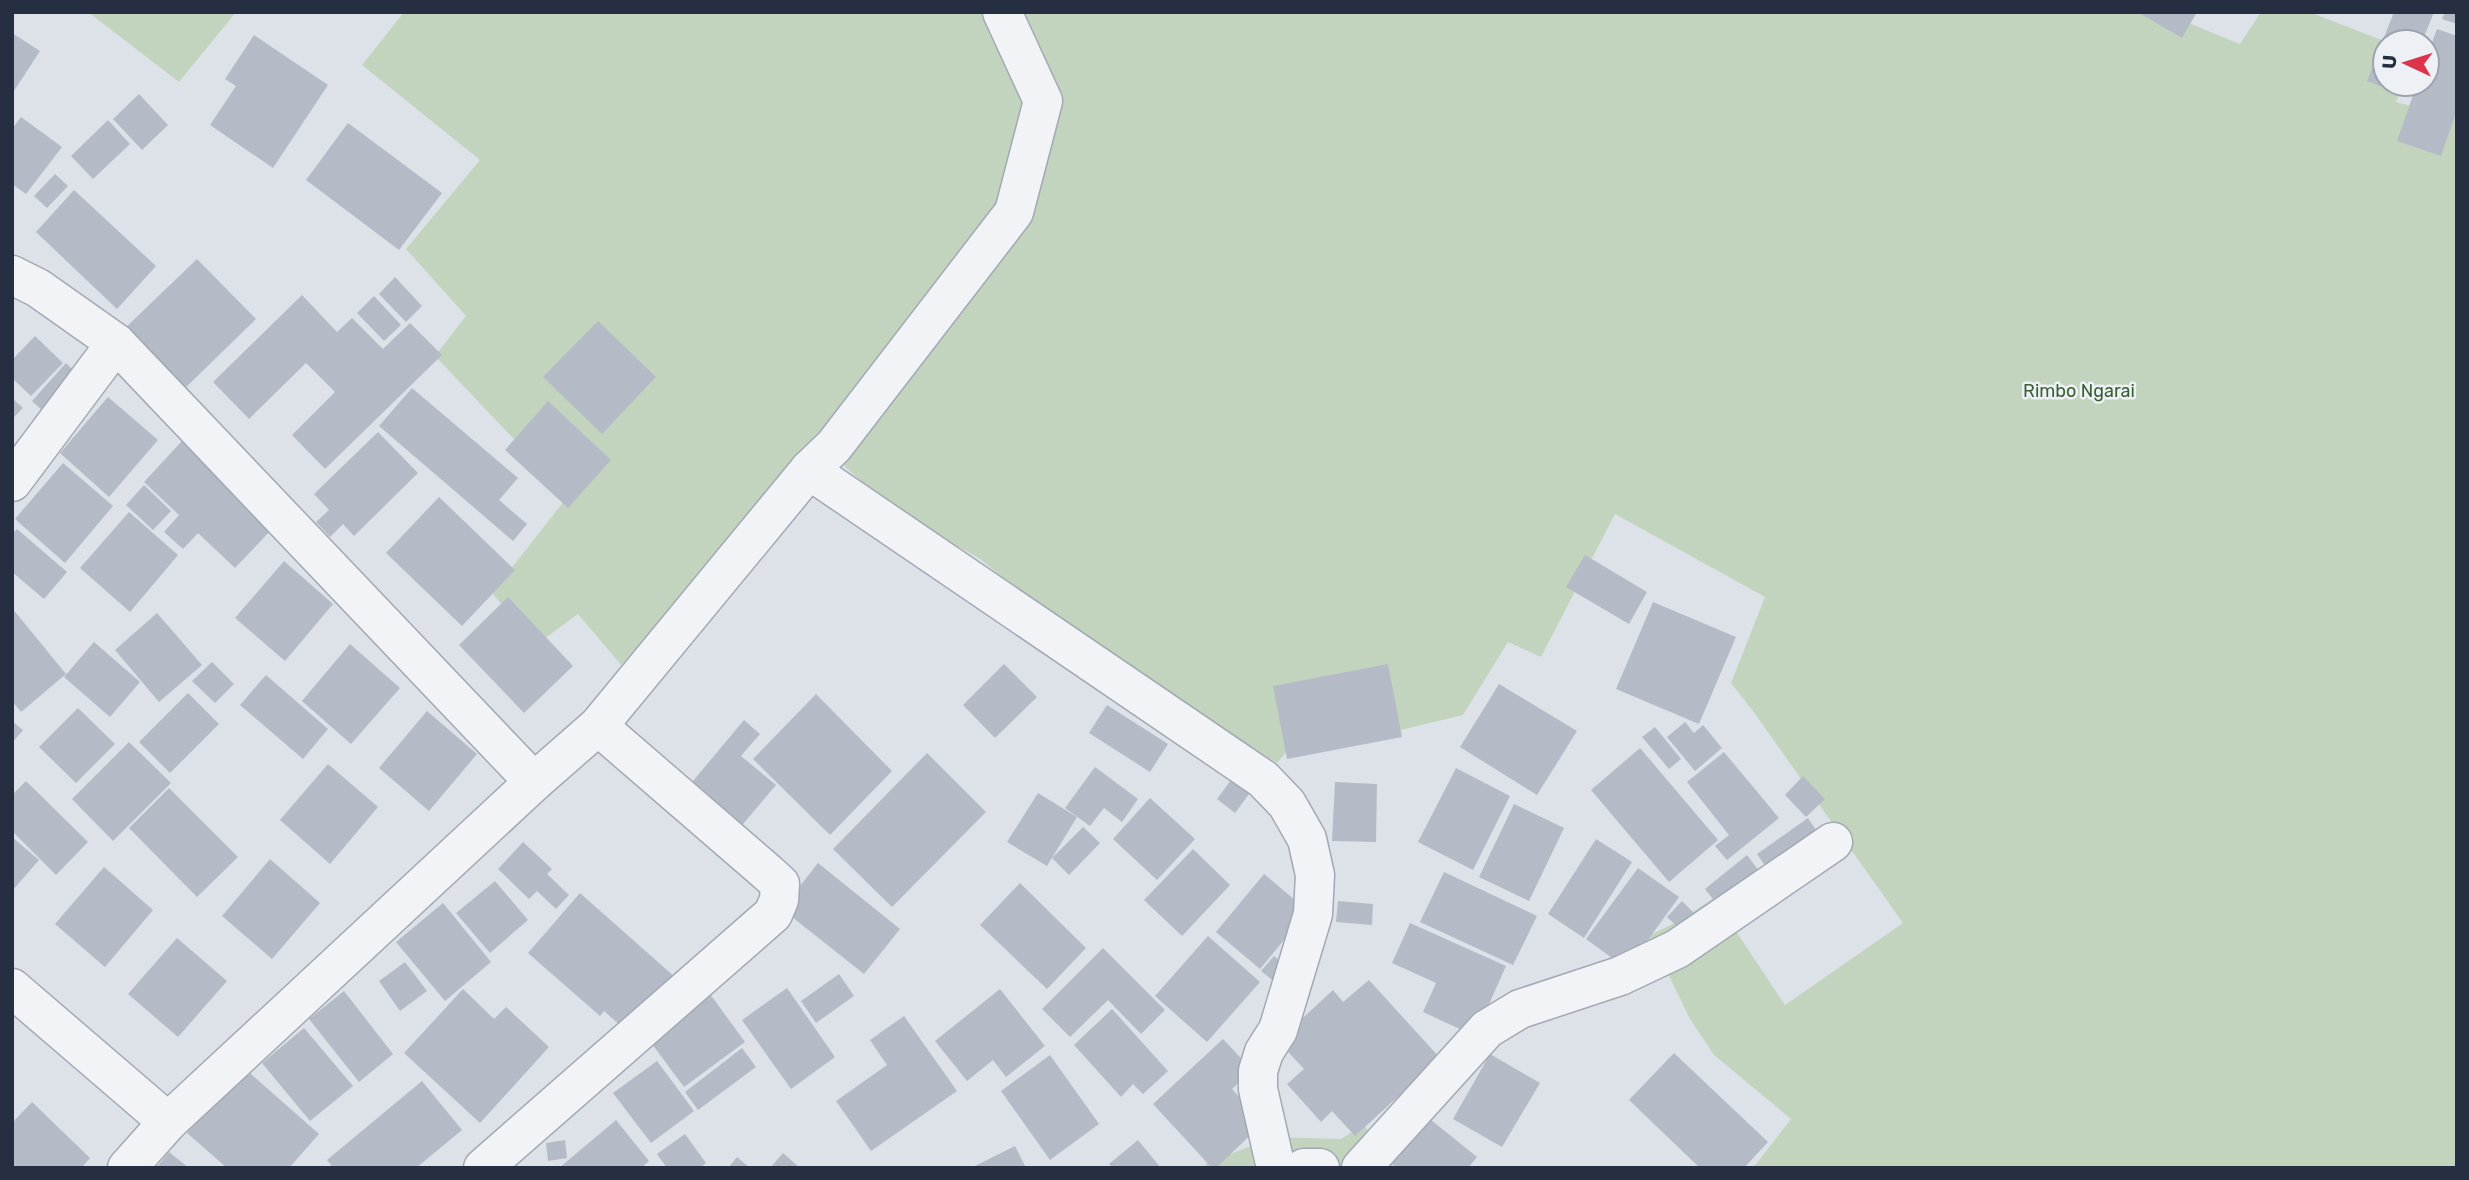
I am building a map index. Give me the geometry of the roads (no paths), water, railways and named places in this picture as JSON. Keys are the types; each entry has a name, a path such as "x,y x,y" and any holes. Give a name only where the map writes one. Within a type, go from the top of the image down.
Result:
{"street":[{"path":"127,1168 168,1122 534,782 598,726 809,470 834,446 1014,212 1042,101 1002,12"},
{"path":"12,275 38,288 116,343 534,782"},
{"path":"12,482 116,343"},
{"path":"809,470 1262,779 1287,804 1307,839 1315,874 1313,914 1278,1030 1258,1071 1258,1089 1276,1168"},
{"path":"483,1168 773,914 779,900 780,884 598,726"},
{"path":"1361,1168 1487,1029 1520,1009 1620,976 1676,949 1833,842"},
{"path":"12,988 168,1122"},
{"path":"1304,1168 1320,1168"}],"park label":[{"name":"Rimbo Ngarai","path":"2079,391"}]}
